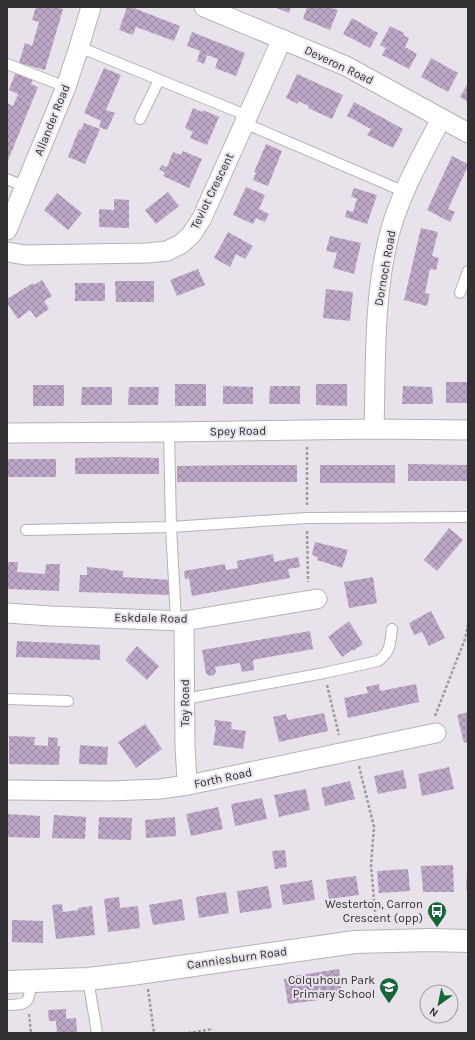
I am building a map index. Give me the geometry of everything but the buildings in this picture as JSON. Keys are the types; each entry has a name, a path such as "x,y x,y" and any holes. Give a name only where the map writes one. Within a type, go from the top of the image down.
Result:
{"street":[{"name":"Allander Road","path":"7,230 66,87 91,7"},
{"name":"Deveron Road","path":"204,7 346,66 468,133"},
{"name":"Teviot Crescent","path":"7,252 25,256 148,252 167,251 181,244 191,235 202,218 282,39"},
{"name":"Dornoch Road","path":"374,429 377,312 390,232 417,165 441,119"},
{"name":"Spey Road","path":"7,433 374,429 468,430"},
{"name":"Eskdale Road","path":"7,613 51,616 180,620 314,600"},
{"name":"Tay Road","path":"180,620 188,785"},
{"name":"Forth Road","path":"7,790 110,791 160,789 188,785 432,734"},
{"name":"Canniesburn Road","path":"7,982 88,979 355,942 430,940 468,941"}],"lane":[{"path":"79,47 159,80 405,192"},
{"path":"7,64 66,87"},
{"path":"140,119 159,80"},
{"path":"7,179 25,187"},
{"path":"460,293 468,271"},
{"path":"168,432 170,527 180,620"},
{"path":"26,530 170,527 307,518 468,517"},
{"path":"185,699 324,673 378,661 388,651 392,629"},
{"path":"7,699 68,701"},
{"path":"88,979 97,1033"},
{"path":"7,1005 22,1004 26,1002 29,997 30,981"}],"path":[{"path":"306,467 308,580 314,600"},
{"path":"432,734 465,639 468,625"},
{"path":"324,673 374,827 371,865 377,941"},
{"path":"131,974 133,986 147,984 154,1033"},
{"path":"26,1002 30,1016 31,1033"},
{"path":"188,1033 213,1029"}],"place":[{"name":"Westerton, Carron Crescent (opp)","path":"437,928"},
{"name":"Colquhoun Park Primary School","path":"389,1004"}]}
